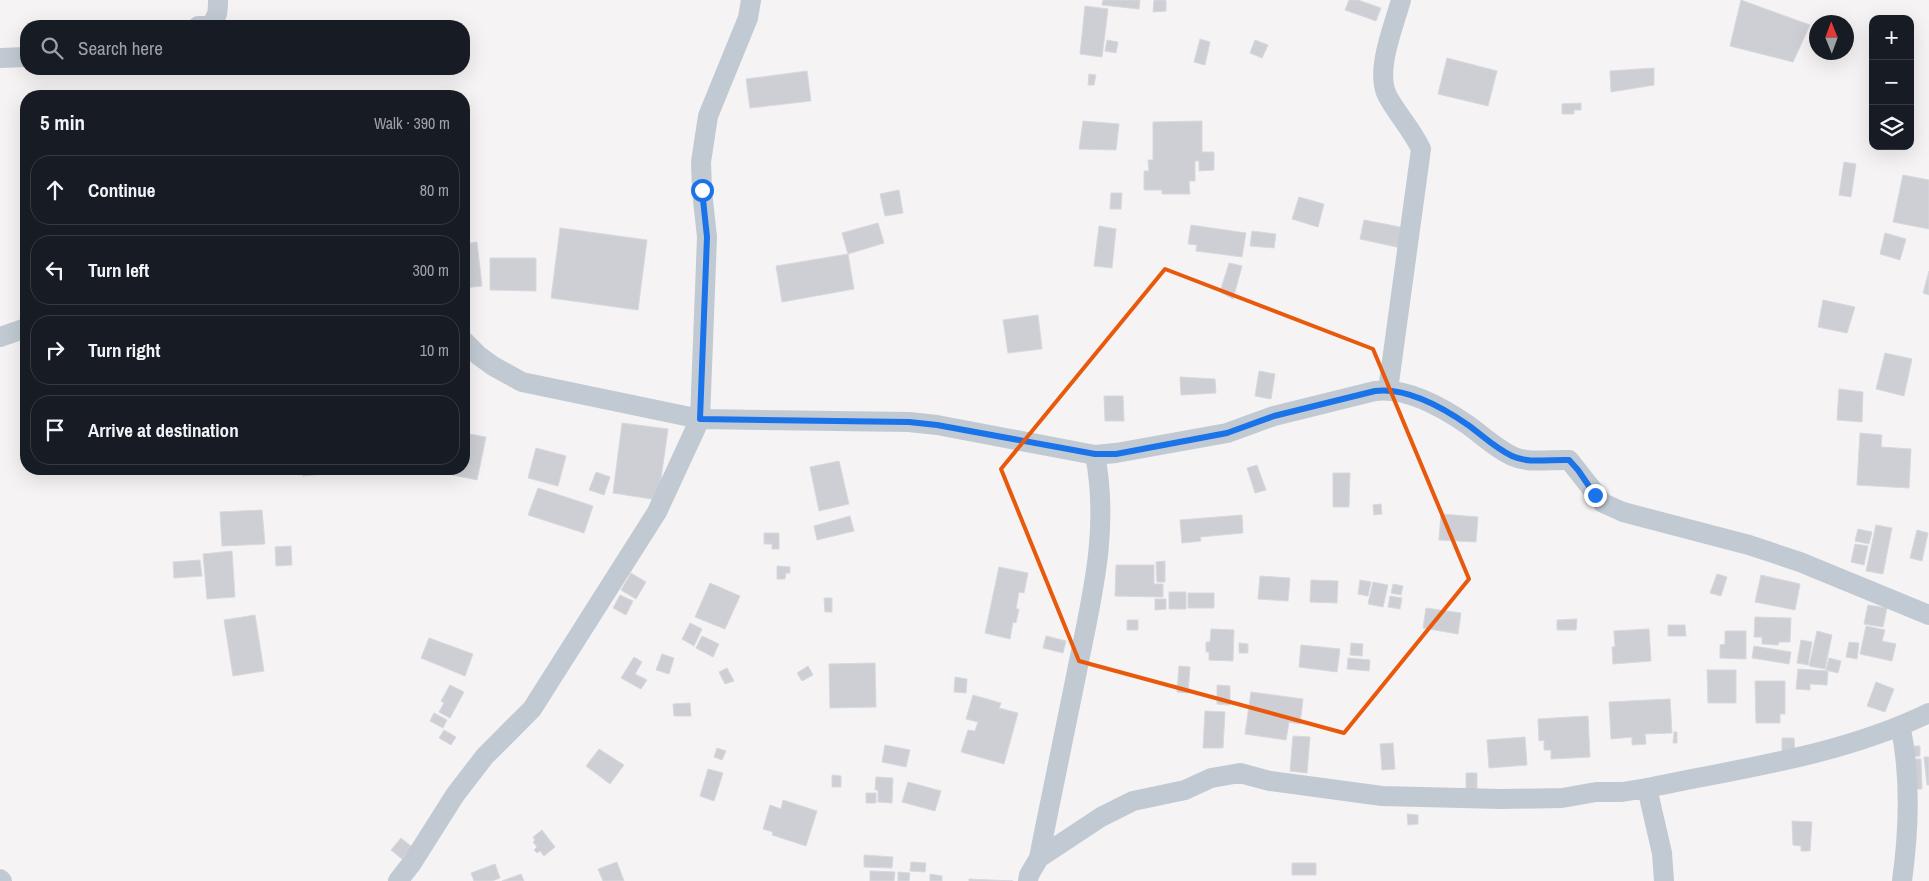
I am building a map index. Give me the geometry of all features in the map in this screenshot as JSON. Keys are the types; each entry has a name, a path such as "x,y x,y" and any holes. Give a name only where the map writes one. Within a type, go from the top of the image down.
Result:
{"street":[{"path":"215,20 218,12 218,0"},
{"path":"398,881 412,863 455,795 485,756 532,709 657,512 700,419 707,237 702,190 702,162 708,116 748,18 751,0"},
{"path":"1388,390 1421,149 1387,95 1382,80 1384,64 1401,0"},
{"path":"0,58 20,58"},
{"path":"0,337 20,330"},
{"path":"470,347 493,366 522,382 700,419 909,422 937,425 1095,454 1116,454 1227,433 1274,416 1375,391 1388,390 1422,399 1466,424 1493,445 1513,457 1530,460 1569,460 1603,503 1623,512 1749,545 1800,562 1929,615"},
{"path":"1028,881 1029,875 1039,858 1100,554 1101,501 1095,454"},
{"path":"1039,858 1101,817 1132,801 1185,790 1211,778 1240,773 1270,781 1382,796 1502,799 1562,798 1596,792 1622,792 1647,788 1812,755 1903,726 1929,713"},
{"path":"1902,881 1908,816 1907,766 1901,728 1903,726"},
{"path":"1647,788 1662,853 1664,881"}],"highlighted area":[{"path":"1165,269 1373,349 1469,579 1344,733 1079,661 1001,469"}],"building":[{"path":"1103,0 1140,0 1139,9 1102,5"},
{"path":"1154,0 1166,0 1166,11 1153,12"},
{"path":"1349,0 1358,0 1381,8 1376,21 1345,10"},
{"path":"1741,0 1809,25 1793,62 1730,46"},
{"path":"1085,6 1108,9 1102,57 1080,54"},
{"path":"1200,39 1210,42 1205,65 1194,62"},
{"path":"1107,40 1118,42 1116,53 1105,51"},
{"path":"1255,40 1268,45 1262,58 1250,53"},
{"path":"1447,58 1497,71 1488,106 1438,94"},
{"path":"1654,68 1654,85 1611,92 1610,71"},
{"path":"807,71 811,101 750,108 746,79"},
{"path":"1089,74 1096,75 1094,85 1088,85"},
{"path":"1581,103 1581,110 1574,110 1574,114 1562,114 1562,104"},
{"path":"1083,121 1119,124 1116,150 1079,149"},
{"path":"1202,121 1202,152 1214,152 1214,170 1199,171 1199,161 1195,161 1195,181 1189,181 1190,194 1162,194 1162,190 1144,190 1144,171 1149,171 1148,160 1153,160 1153,122"},
{"path":"1844,162 1856,164 1851,197 1839,195"},
{"path":"1903,175 1929,180 1929,229 1893,222"},
{"path":"899,190 903,213 885,216 880,194"},
{"path":"1111,193 1122,193 1121,209 1110,209"},
{"path":"1299,197 1324,204 1318,227 1292,219"},
{"path":"1364,220 1405,228 1401,248 1360,239"},
{"path":"878,223 884,243 848,254 842,233"},
{"path":"1191,225 1246,233 1242,257 1196,251 1197,245 1188,244"},
{"path":"1099,226 1116,229 1112,268 1094,266"},
{"path":"560,228 647,240 638,310 551,298"},
{"path":"1252,231 1276,234 1274,248 1250,246"},
{"path":"1885,233 1906,239 1900,260 1880,254"},
{"path":"477,242 482,286 470,287 470,243"},
{"path":"848,254 854,289 782,302 776,266"},
{"path":"490,258 536,258 536,291 490,290"},
{"path":"1229,263 1242,266 1233,299 1220,292"},
{"path":"1929,271 1929,295 1923,293"},
{"path":"1823,300 1855,307 1847,333 1818,327"},
{"path":"1038,315 1042,349 1008,353 1003,320"},
{"path":"1885,353 1912,359 1904,396 1876,389"},
{"path":"1259,371 1275,374 1271,399 1255,396"},
{"path":"1180,377 1215,379 1216,393 1181,395"},
{"path":"1839,389 1863,392 1862,422 1837,420"},
{"path":"1104,396 1123,396 1124,421 1105,421"},
{"path":"622,423 668,429 658,500 613,493"},
{"path":"1860,433 1882,435 1881,447 1911,449 1909,488 1857,485"},
{"path":"470,434 486,437 477,480 453,475 470,475"},
{"path":"536,448 566,456 558,486 528,478"},
{"path":"839,461 849,504 819,511 810,467"},
{"path":"1257,465 1266,490 1255,493 1247,468"},
{"path":"596,472 610,477 604,495 589,490"},
{"path":"1333,473 1350,473 1349,507 1333,507"},
{"path":"538,488 593,506 584,533 528,515"},
{"path":"1381,504 1382,514 1374,515 1373,505"},
{"path":"262,510 265,544 222,546 220,512"},
{"path":"1441,514 1478,517 1476,542 1439,540"},
{"path":"1242,515 1243,533 1200,537 1201,541 1182,543 1180,520"},
{"path":"850,516 854,531 817,540 814,526"},
{"path":"1876,525 1892,528 1883,574 1866,571"},
{"path":"1858,529 1872,532 1869,544 1855,541"},
{"path":"1917,530 1928,533 1922,561 1910,558"},
{"path":"764,533 779,533 779,549 772,549 772,544 764,544"},
{"path":"1855,544 1868,546 1864,565 1851,562"},
{"path":"291,546 292,565 276,566 275,547"},
{"path":"232,551 235,597 207,599 203,554"},
{"path":"200,560 202,576 174,578 173,562"},
{"path":"1165,561 1165,582 1157,582 1156,562"},
{"path":"1116,565 1154,565 1154,584 1163,584 1163,597 1115,596"},
{"path":"777,566 790,567 790,573 786,573 785,579 777,579"},
{"path":"999,567 1028,573 1024,593 1019,592 1016,609 1019,609 1016,623 1013,622 1010,639 985,633"},
{"path":"631,573 646,582 636,599 621,590"},
{"path":"1717,574 1727,577 1721,596 1710,593"},
{"path":"1761,575 1800,584 1795,610 1755,602"},
{"path":"1260,576 1290,578 1288,601 1258,599"},
{"path":"1311,580 1338,581 1337,603 1310,602"},
{"path":"1360,580 1371,582 1368,596 1358,594"},
{"path":"1373,582 1388,585 1383,607 1368,604"},
{"path":"710,583 740,596 725,629 695,617"},
{"path":"1393,584 1403,586 1401,595 1391,593"},
{"path":"1169,592 1186,592 1186,609 1169,609"},
{"path":"1188,593 1214,593 1214,608 1188,608"},
{"path":"620,595 633,601 626,615 613,608"},
{"path":"1390,596 1402,598 1400,609 1388,607"},
{"path":"824,598 832,598 832,612 825,612"},
{"path":"1155,599 1166,599 1166,609 1155,610"},
{"path":"1868,605 1887,608 1883,627 1864,624"},
{"path":"1426,608 1461,613 1458,634 1423,628"},
{"path":"255,615 264,671 233,676 224,620"},
{"path":"1755,617 1791,618 1790,642 1779,642 1778,645 1762,644 1762,637 1754,637"},
{"path":"1577,619 1576,630 1557,630 1557,620"},
{"path":"1127,620 1138,620 1138,630 1127,630"},
{"path":"690,623 702,629 694,646 682,639"},
{"path":"1668,625 1685,625 1686,636 1668,636"},
{"path":"1866,626 1885,630 1882,641 1896,644 1892,661 1860,654"},
{"path":"1211,629 1234,630 1233,661 1209,660 1209,652 1206,652 1206,642 1210,642"},
{"path":"1649,629 1651,661 1613,664 1612,647 1615,647 1614,631"},
{"path":"1725,631 1746,631 1746,659 1720,658 1720,645 1725,644"},
{"path":"1817,631 1832,635 1825,669 1809,666"},
{"path":"702,636 719,644 713,657 696,648"},
{"path":"1046,636 1066,641 1063,653 1043,648"},
{"path":"429,638 473,654 465,676 421,658"},
{"path":"1801,640 1812,642 1808,665 1797,663"},
{"path":"1849,642 1859,643 1857,659 1846,657"},
{"path":"1239,643 1248,644 1248,653 1239,653"},
{"path":"1351,643 1363,644 1362,656 1350,655"},
{"path":"1301,645 1340,649 1337,672 1299,667"},
{"path":"1754,646 1791,652 1789,664 1752,658"},
{"path":"662,654 674,658 669,674 656,670"},
{"path":"634,657 642,662 635,674 647,680 641,689 621,678"},
{"path":"1348,658 1370,660 1369,671 1347,669"},
{"path":"1829,658 1841,661 1838,673 1826,670"},
{"path":"875,663 876,707 830,708 829,664"},
{"path":"808,666 813,675 802,681 797,673"},
{"path":"1179,666 1190,667 1188,693 1177,692"},
{"path":"727,668 734,681 725,684 719,672"},
{"path":"1798,669 1828,671 1827,685 1810,684 1810,690 1796,689"},
{"path":"1707,670 1736,670 1736,703 1708,703"},
{"path":"955,677 967,679 966,693 954,692"},
{"path":"1755,681 1785,681 1785,714 1780,714 1780,723 1756,723"},
{"path":"1876,682 1894,689 1885,712 1867,706"},
{"path":"450,685 464,692 450,718 439,712 444,703 441,701"},
{"path":"1217,685 1230,686 1230,705 1217,704"},
{"path":"1251,692 1303,699 1300,724 1289,722 1286,740 1245,734"},
{"path":"973,695 1001,703 999,708 1018,713 1004,764 961,752 968,730 975,731 978,722 966,719"},
{"path":"1670,699 1672,733 1645,734 1646,744 1632,745 1632,737 1611,739 1609,702"},
{"path":"690,703 691,716 674,716 673,704"},
{"path":"1205,711 1225,712 1223,748 1203,748"},
{"path":"434,713 447,720 443,728 430,721"},
{"path":"1588,716 1590,757 1551,759 1551,750 1544,750 1544,740 1539,741 1538,719"},
{"path":"444,730 456,737 451,745 439,738"},
{"path":"1674,732 1677,732 1677,743 1673,743"},
{"path":"1293,736 1310,737 1307,773 1290,771"},
{"path":"1525,737 1527,765 1489,768 1487,740"},
{"path":"1782,738 1794,738 1795,752 1782,752"},
{"path":"1393,743 1395,769 1382,770 1380,744"},
{"path":"885,745 910,750 906,767 882,762"},
{"path":"1911,746 1920,746 1920,756 1911,757"},
{"path":"717,748 726,751 722,760 714,757"},
{"path":"599,749 624,765 610,784 586,766"},
{"path":"1924,757 1929,757 1929,785 1927,785"},
{"path":"1913,759 1921,759 1922,789 1914,789"},
{"path":"708,769 723,773 714,801 700,796"},
{"path":"1466,773 1477,773 1477,794 1466,794"},
{"path":"832,775 841,776 841,787 832,787"},
{"path":"876,777 893,778 892,803 878,802 878,790 875,790"},
{"path":"908,782 941,791 935,811 902,802"},
{"path":"866,793 876,793 876,803 866,803"},
{"path":"783,800 817,811 806,846 772,835 773,832 763,829 770,805 781,809"},
{"path":"1407,814 1418,815 1418,824 1408,825"},
{"path":"1792,821 1812,822 1810,851 1801,851 1801,846 1793,845"},
{"path":"542,830 555,847 544,856 540,851 537,853 534,850 537,847 533,842 535,840 533,837"},
{"path":"401,838 412,847 402,859 391,850"},
{"path":"864,855 893,857 892,868 864,867"},
{"path":"617,862 624,881 603,881 598,869"},
{"path":"911,862 926,863 925,872 910,871"},
{"path":"1292,863 1316,863 1316,875 1292,875"},
{"path":"495,864 500,878 492,881 474,881 471,873"},
{"path":"870,871 895,872 894,881 870,881"},
{"path":"898,872 910,873 909,881 898,881"},
{"path":"521,874 524,881 502,881"},
{"path":"930,874 942,876 942,881 930,881"},
{"path":"969,879 1013,881 969,881"}],"route":[{"path":"702,190 707,237 700,419 909,422 937,425 1095,454 1116,454 1227,433 1274,416 1375,391 1388,390 1422,399 1466,424 1493,445 1513,457 1530,460 1569,460 1595,495"}]}
